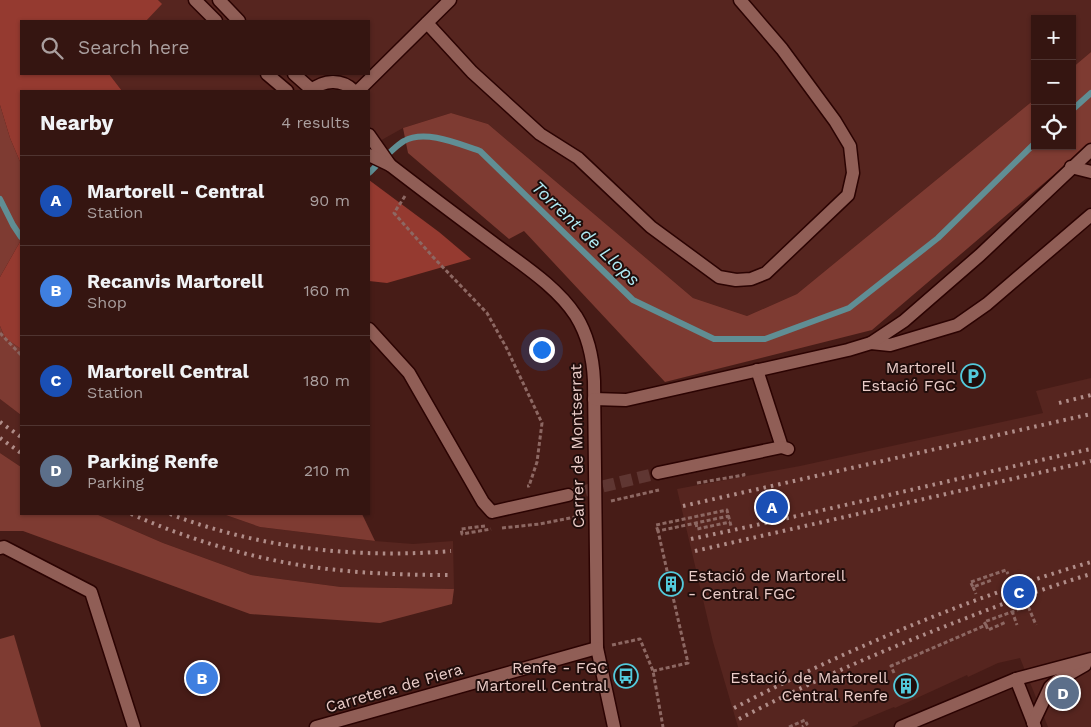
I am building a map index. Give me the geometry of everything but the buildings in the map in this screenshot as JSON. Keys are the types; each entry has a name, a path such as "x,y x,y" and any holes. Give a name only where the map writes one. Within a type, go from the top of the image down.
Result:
{"street":[{"path":"195,0 215,20"},
{"path":"219,0 238,20"},
{"path":"359,90 450,0"},
{"path":"427,23 472,72 540,134 578,158 651,227 719,277 736,280 750,279 766,273 848,195 853,173 850,146 835,121 782,49 740,0"},
{"path":"268,75 286,90"},
{"path":"295,75 311,90 329,82 348,86 353,90"},
{"name":"Carrer de Montserrat","path":"370,136 390,165"},
{"path":"594,400 626,400 848,350 871,343 904,321 980,255 1091,150"},
{"name":"Carrer de Montserrat","path":"370,155 390,165 521,264 565,302 576,316 589,344 593,364 594,400 597,648 614,727"},
{"path":"1071,167 1091,172"},
{"path":"871,343 890,345 957,325 987,304 1091,216"},
{"path":"370,330 409,373 483,502 492,512 568,495"},
{"path":"658,473 785,448 757,370"},
{"path":"0,548 4,547 91,592 134,727"},
{"name":"Carretera de Piera","path":"316,727 597,648"},
{"path":"901,727 1016,679 1091,660"},
{"path":"1034,725 1050,687 1091,660"},
{"path":"1016,679 1034,725"}],"path":[{"path":"413,182 394,213 487,313 506,347 542,422 537,462 529,486 522,488"},
{"path":"0,333 20,354"},
{"path":"653,671 688,663 656,525 727,510 731,524 697,529 696,523"},
{"path":"658,531 729,516"},
{"path":"976,594 971,582 1006,570 1008,574"},
{"path":"973,587 992,580"},
{"path":"1006,622 988,630 984,622 1028,606 1036,625"},
{"path":"1012,612 1017,626"},
{"path":"894,673 890,666 986,625"},
{"path":"597,648 640,639 653,671 663,727"},
{"path":"789,727 804,720 807,724 802,727"}],"shaded area":[{"path":"0,0 158,0 162,4 147,20 20,20 20,75 110,75 121,90 20,90 20,162 10,138 0,105"},
{"path":"158,0 1091,0 1091,52 1076,65 1076,15 1031,15 1031,102 797,294 747,316 693,298 488,124 451,113 403,128 370,146 370,90 121,90 110,75 370,75 370,20 147,20 161,4"},
{"path":"1091,52 1091,143 872,330 665,382 524,231 509,239 408,153 403,128 451,113 488,124 693,298 747,316 797,294 1031,102 1031,150 1076,150 1076,65"},
{"path":"0,105 10,138 20,162 20,242 0,277"},
{"path":"370,181 439,232 471,259 387,283 370,281"},
{"path":"20,242 20,348 5,338 0,326 0,277"},
{"path":"0,326 5,338 20,348 20,414 0,399"},
{"path":"1091,378 1091,727 1048,727 1020,658 998,663 968,677 967,675 895,708 858,722 858,724 851,727 738,727 713,642 677,489 800,466 1043,413 1036,391"},
{"path":"0,399 20,414 20,466 0,453"},
{"path":"0,453 20,466 20,515 98,515 163,543 251,575 341,587 454,589 452,604 380,623 250,614 23,531 0,531"},
{"path":"98,515 226,515 260,527 375,541 413,544 453,541 454,589 341,587 251,575 163,543"},
{"path":"226,515 362,515 375,541 260,527"},
{"path":"14,635 41,727 0,727 0,639"}],"waterway":[{"name":"Torrent de Llops","path":"1076,106 1091,93"},
{"name":"Torrent de Llops","path":"370,172 396,147 412,138 432,137 480,151 633,300 714,339 765,339 849,308 938,238 1031,147"},
{"name":"Torrent de Llops","path":"0,199 20,236"}],"tunnel":[{"path":"568,495 658,473"}],"railway":[{"path":"1059,403 1091,395"},
{"path":"683,506 1091,414"},
{"path":"0,422 20,436"},
{"path":"0,438 20,452"},
{"path":"691,539 1091,449"},
{"path":"695,551 1091,461"},
{"path":"133,515 169,530 208,543 288,563 370,573 452,575"},
{"path":"173,515 203,526 238,535 308,548 380,553 451,551"},
{"path":"734,708 821,665 909,626 999,592 1091,562"},
{"path":"739,719 844,668 897,646 1003,604 1091,574"}],"place":[{"name":"Martorell Estació FGC","path":"973,376"},
{"name":"Martorell - Central","path":"772,507"},
{"name":"Estació de Martorell - Central FGC","path":"671,584"},
{"name":"Martorell Central","path":"1019,592"},
{"name":"Renfe - FGC Martorell Central","path":"626,676"},
{"name":"Recanvis Martorell","path":"202,678"},
{"name":"Estació de Martorell Central Renfe","path":"906,686"},
{"name":"Parking Renfe","path":"1063,693"}]}
